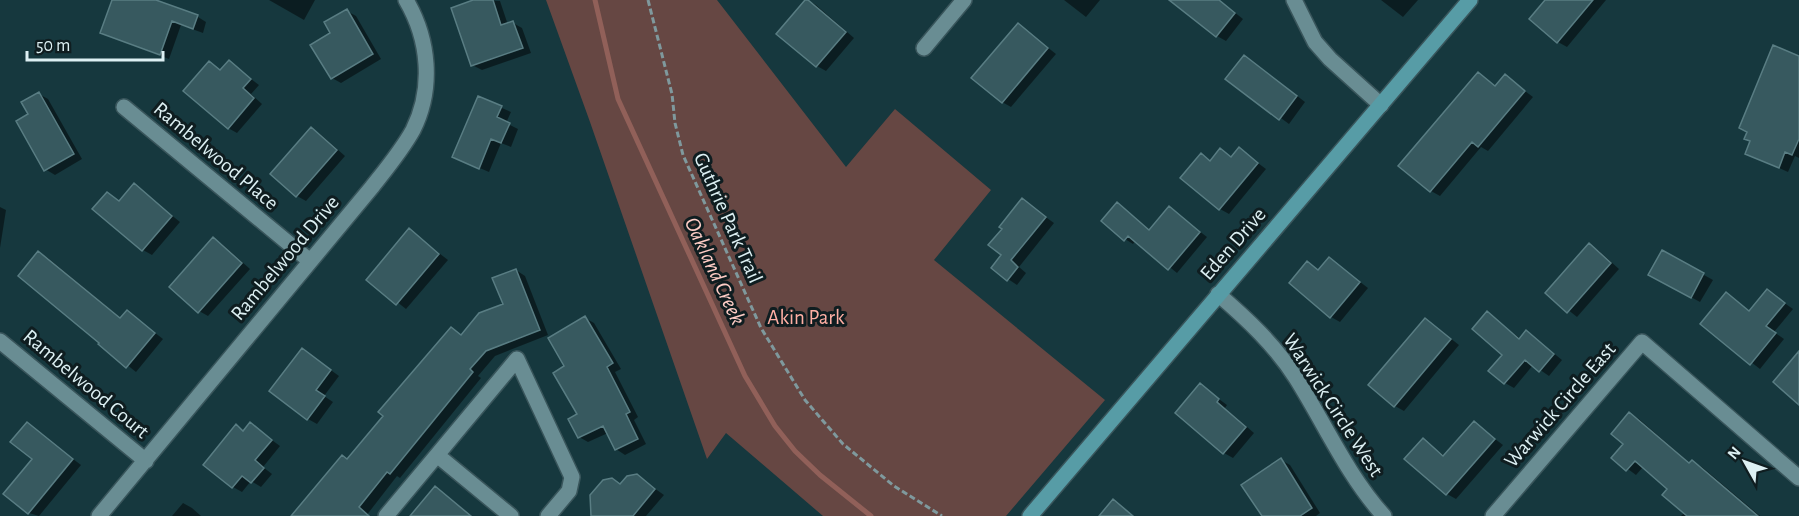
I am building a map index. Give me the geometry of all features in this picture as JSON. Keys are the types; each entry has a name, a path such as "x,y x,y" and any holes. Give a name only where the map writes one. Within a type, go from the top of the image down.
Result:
{"street":[{"name":"Rambelwood Drive","path":"99,516 406,142 419,116 425,88 426,60 419,26 406,0"},
{"path":"924,48 964,0"},
{"path":"1294,0 1315,42 1330,59 1382,105"},
{"name":"Eden Drive","path":"1030,516 1470,0"},
{"name":"Rambelwood Place","path":"124,107 309,261"},
{"name":"Warwick Circle West","path":"1218,294 1254,326 1284,361 1344,461 1384,516"},
{"name":"Rambelwood Court","path":"0,340 146,460"},
{"name":"Warwick Circle East","path":"1493,516 1642,342 1799,478"},
{"path":"386,516 517,359 572,477 569,491 548,516"},
{"path":"437,455 510,516"}],"path":[{"name":"Guthrie Park Trail","path":"648,0 672,94 675,123 683,155 761,328 805,400 828,428 862,461 894,486 942,516"}],"green space":[{"name":"Akin Park","path":"546,0 717,0 846,167 895,109 991,190 934,260 1105,400 1006,516 823,516 726,433 707,459"}],"building":[{"path":"112,0 156,0 198,15 193,29 172,21 160,55 100,33"},
{"path":"473,0 493,0 501,25 513,21 523,48 471,66 451,8"},
{"path":"805,0 808,0 846,32 816,67 776,34"},
{"path":"1169,0 1219,0 1235,13 1216,37"},
{"path":"1545,0 1593,0 1557,43 1529,19"},
{"path":"347,9 373,54 331,79 310,45 330,33 324,22"},
{"path":"1018,23 1048,48 1002,103 971,78"},
{"path":"1773,45 1799,56 1799,139 1792,155 1785,152 1779,168 1745,154 1750,141 1744,139 1747,132 1739,128"},
{"path":"1244,55 1297,96 1279,120 1225,79"},
{"path":"229,60 251,79 243,88 254,98 228,129 183,91 209,61 220,70"},
{"path":"1478,72 1495,86 1505,74 1525,91 1478,147 1472,142 1430,192 1398,166"},
{"path":"39,92 74,154 44,171 16,121 28,114 21,102"},
{"path":"478,96 502,106 497,117 510,123 501,143 491,139 479,169 452,157"},
{"path":"311,127 337,150 296,197 270,174"},
{"path":"1239,147 1258,163 1219,210 1180,178 1201,153 1210,161 1220,148 1231,157"},
{"path":"134,183 172,216 142,251 92,209 107,192 119,201"},
{"path":"1022,198 1046,217 1011,260 1018,267 1007,281 991,268 1001,255 988,245 1002,229 999,227"},
{"path":"1117,202 1149,230 1169,206 1200,232 1168,270 1128,236 1124,241 1101,221"},
{"path":"409,228 439,254 396,305 366,280"},
{"path":"213,237 242,263 198,313 169,287"},
{"path":"1589,243 1611,263 1567,313 1545,293"},
{"path":"1662,250 1704,273 1691,298 1648,275"},
{"path":"38,251 120,318 127,310 155,333 126,368 18,276"},
{"path":"1329,257 1360,282 1330,318 1289,283 1307,261 1318,270"},
{"path":"516,269 540,330 486,351 470,369 473,372 390,474 387,472 359,507 369,516 291,516 342,455 347,459 383,416 378,412 451,327 461,335 479,313 503,304 492,278"},
{"path":"1767,289 1785,303 1766,326 1776,333 1750,365 1700,324 1726,292 1749,311"},
{"path":"1487,311 1519,339 1526,330 1554,354 1539,372 1525,360 1504,384 1488,371 1502,355 1472,329"},
{"path":"585,316 613,363 607,367 630,412 626,414 638,439 615,450 603,426 578,438 568,419 577,414 553,373 564,366 548,338"},
{"path":"1425,318 1451,339 1394,407 1368,385"},
{"path":"302,348 331,370 316,390 325,396 307,420 269,391"},
{"path":"1799,351 1799,405 1773,382"},
{"path":"1200,383 1219,399 1217,402 1246,427 1223,454 1175,413"},
{"path":"1629,412 1689,463 1692,460 1758,516 1687,516 1662,495 1667,489 1635,461 1626,471 1611,458 1623,444 1611,434"},
{"path":"1474,421 1495,439 1446,495 1404,459 1423,438 1443,456"},
{"path":"27,422 73,459 28,514 3,494 32,459 10,442"},
{"path":"250,422 272,440 255,460 264,468 251,483 242,476 232,488 203,465 236,424 243,431"},
{"path":"1281,458 1312,508 1300,516 1262,516 1241,485"},
{"path":"637,474 655,489 633,516 591,516 590,495 603,480 612,478 620,484 627,476"},
{"path":"435,486 471,516 410,516"},
{"path":"1113,499 1133,516 1099,516"}],"waterway":[{"name":"Oakland Creek","path":"595,0 618,99 745,376 775,426 795,451 820,475 871,516"}]}
